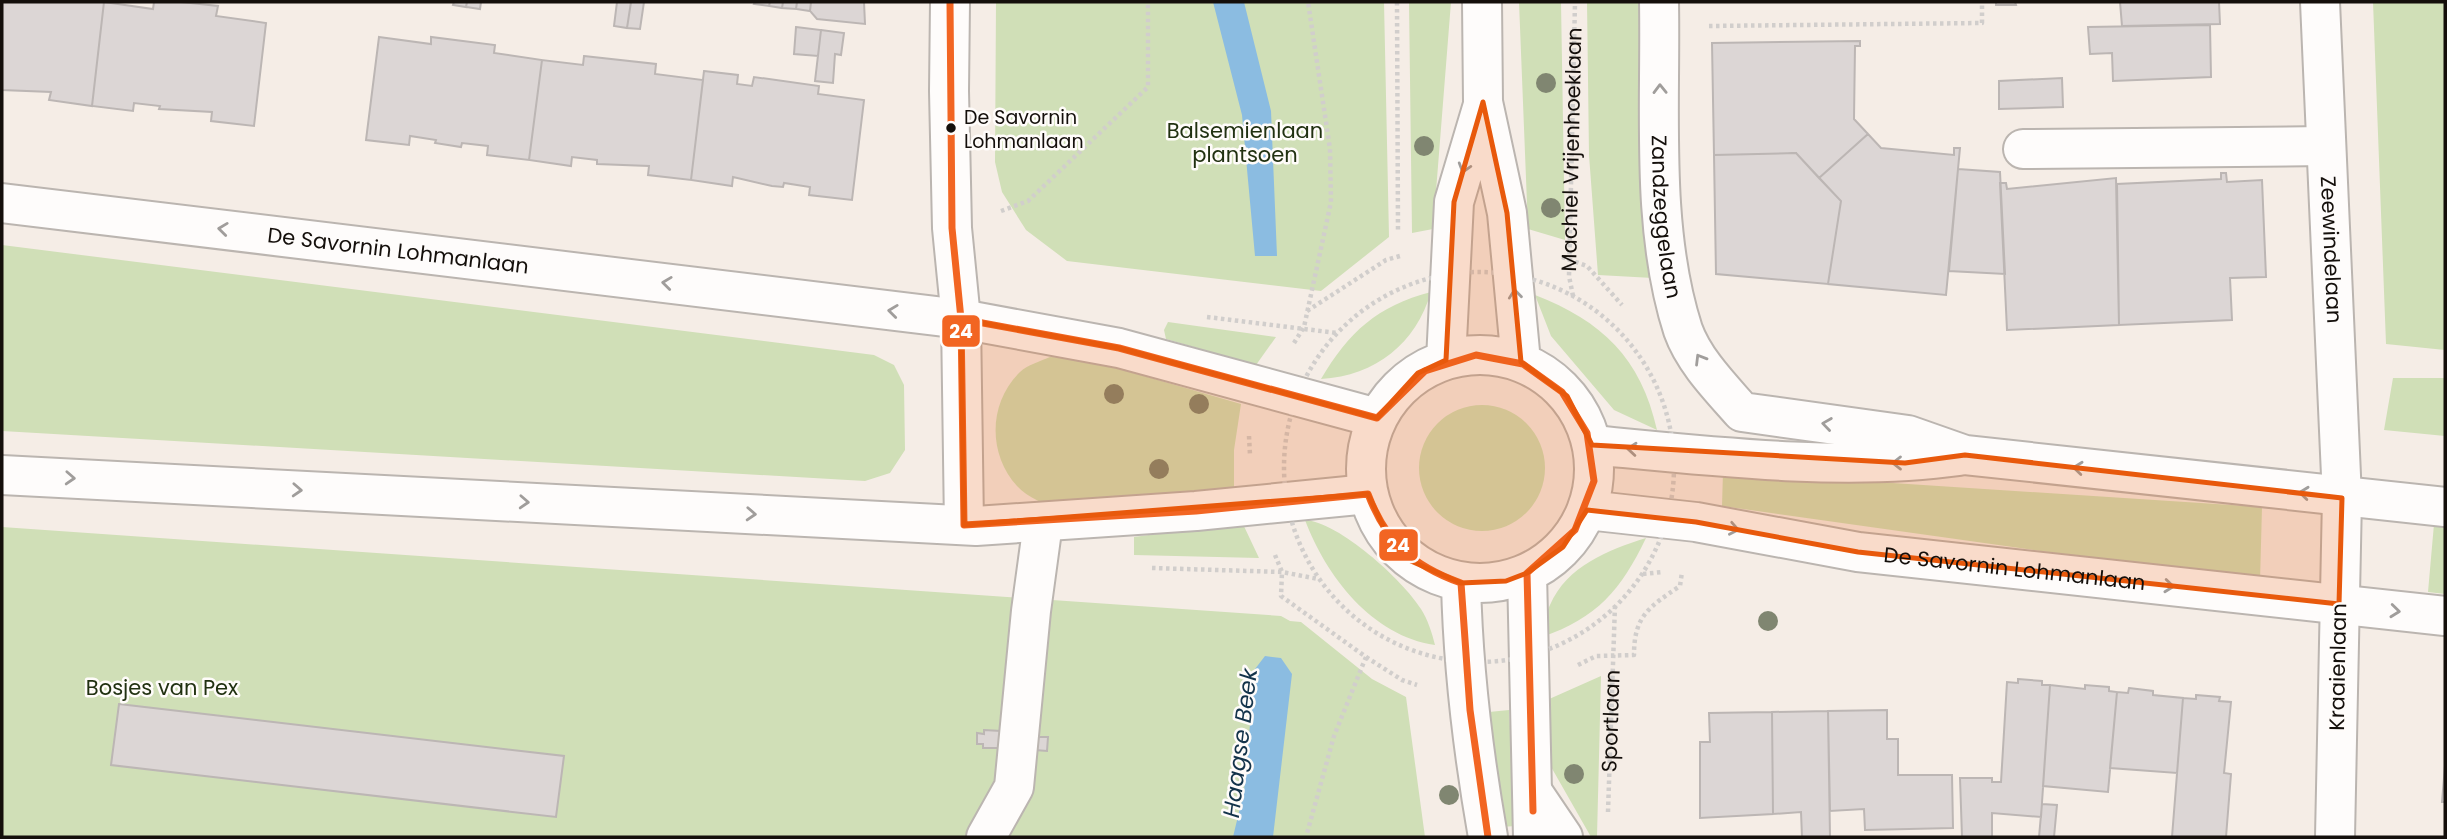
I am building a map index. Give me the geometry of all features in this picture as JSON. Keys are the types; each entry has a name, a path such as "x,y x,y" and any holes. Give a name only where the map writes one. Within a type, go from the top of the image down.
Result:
{"street":[{"path":"950,2 952,228 961,319 964,525"},
{"path":"1482,2 1483,102 1507,213 1521,362"},
{"name":"Zeewindelaan","path":"2320,2 2342,498"},
{"name":"Zandzeggelaan","path":"1659,14 1662,238 1684,332 1705,369 1742,412 1908,435 1965,455"},
{"path":"1446,359 1454,202 1483,102"},
{"path":"2023,149 2326,146"},
{"name":"De Savornin Lohmanlaan","path":"2,203 961,319 1119,348 1377,418"},
{"path":"1484,355 1521,362 1554,382 1582,419 1592,445 1593,484 1587,510 1563,547 1527,573 1506,581 1461,583 1435,574 1411,561 1391,543 1376,519 1367,494 1366,455 1377,418 1395,393 1410,379 1446,359 1484,355"},
{"path":"1592,445 1702,456 1905,463 1965,455 2342,498 2445,507"},
{"path":"2,475 964,525 1043,523 1367,494"},
{"name":"Kraaienlaan","path":"2336,837 2342,498"},
{"name":"De Savornin Lohmanlaan","path":"1587,510 1696,522 1858,552 2445,616"},
{"path":"986,837 1014,787 1031,611 1043,523"},
{"path":"1527,573 1533,837"},
{"path":"1461,583 1466,690 1488,837"},
{"path":"1534,794 1563,837"}],"path":[{"path":"952,228 1028,201 1148,87 1148,2"},
{"path":"1304,327 1331,202 1330,149 1308,2"},
{"path":"1397,2 1399,267"},
{"name":"Machiel Vrijenhoeklaan","path":"1573,297 1569,276 1575,2"},
{"path":"1659,14 1982,23 1982,2"},
{"path":"1399,279 1399,290"},
{"path":"1258,505 1282,572 1281,596 1402,680 1466,690"},
{"path":"1529,684 1550,678 1597,656 1634,655 1634,632 1646,611 1680,586 1685,556 1696,522"},
{"name":"Sportlaan","path":"1608,824 1615,605"},
{"path":"1306,837 1334,736 1366,657"}],"highlighted area":[{"path":"1483,102 1507,213 1521,362 1567,396 1592,445 1905,463 1965,455 2342,498 2339,604 1858,552 1696,522 1587,510 1563,547 1527,573 1506,581 1461,583 1411,561 1391,543 1368,494 964,525 961,319 1119,348 1377,418 1418,373 1446,360 1454,202"}],"green space":[{"name":"Balsemienlaan plantsoen","path":"996,2 1384,2 1389,237 1321,291 1067,261 1026,230 1002,192 995,162"},
{"path":"1409,2 1451,2 1433,229 1412,233"},
{"path":"1519,2 1561,2 1565,240 1528,229"},
{"path":"1587,2 1640,2 1644,229 1653,278 1598,275 1589,155"},
{"path":"2373,2 2445,2 2445,350 2386,344"},
{"path":"2,245 874,355 894,365 904,385 905,450 890,473 865,481 2,431"},
{"path":"1431,292 1415,327 1391,354 1359,371 1321,379 1342,348 1366,323 1395,305"},
{"path":"1535,295 1580,317 1615,345 1641,382 1657,430 1614,410 1551,336"},
{"path":"1168,322 1276,337 1256,365 1166,339 1164,330"},
{"path":"1050,357 1082,358 1241,404 1234,450 1234,488 1060,510 1026,494 1007,473 1000,458 996,428 998,413 1002,398 1020,372"},
{"path":"2393,378 2445,378 2445,436 2384,430"},
{"path":"1482,405 1506,410 1527,423 1540,444 1545,468 1540,492 1527,513 1506,526 1482,531 1458,526 1437,513 1424,492 1419,468 1424,444 1437,423 1458,410"},
{"path":"1723,472 2262,507 2260,582 1722,506"},
{"path":"1305,520 1319,523 1352,541 1400,583 1421,609 1435,645 1391,630 1354,600 1325,562"},
{"path":"1242,522 1259,558 1134,555 1134,537"},
{"path":"2434,524 2445,525 2445,594 2428,592"},
{"name":"Bosjes van Pex","path":"2,527 1281,616 1290,621 1301,622 1372,679 1406,697 1425,837 2,837"},
{"path":"1646,538 1627,573 1605,600 1578,621 1542,637 1548,609 1557,591 1567,580 1603,554"},
{"path":"1601,676 1597,837 1591,837 1550,765 1547,700"},
{"path":"1509,710 1516,826 1500,827 1489,712"}],"water":[{"path":"1213,2 1244,2 1271,111 1277,256 1255,256 1242,115"},
{"path":"1265,656 1281,658 1292,674 1273,837 1233,837 1244,791 1255,669"}],"building":[{"path":"2,2 104,2 92,106 49,100 51,92 2,90"},
{"path":"104,2 153,9 154,2 218,6 216,16 266,23 254,126 211,121 212,112 159,109 160,106 134,103 133,111 92,106"},
{"path":"454,2 467,2 466,7 453,5"},
{"path":"467,2 481,2 480,9 466,7"},
{"path":"617,2 631,2 627,28 614,26"},
{"path":"631,2 644,2 640,29 627,28"},
{"path":"770,2 769,6 754,4"},
{"path":"770,2 783,2 782,8 769,6"},
{"path":"783,2 797,2 796,9 782,8"},
{"path":"797,2 811,2 810,11 796,9"},
{"path":"811,2 864,2 865,24 817,19 810,11"},
{"path":"1996,2 2015,2 2016,5 1996,5"},
{"path":"2120,2 2219,2 2220,24 2122,26"},
{"path":"2210,25 2211,77 2113,81 2112,53 2090,54 2088,27"},
{"path":"796,27 821,30 818,56 794,54"},
{"path":"821,30 844,33 841,55 835,54 833,83 815,81"},
{"path":"379,37 431,44 431,37 495,45 494,53 542,60 529,160 487,155 488,146 462,143 461,147 410,136 409,145 366,140"},
{"path":"1860,41 1860,46 1855,46 1854,119 1868,134 1819,178 1796,153 1714,155 1712,43"},
{"path":"584,56 656,64 655,74 703,80 691,180 648,175 649,166 597,164 597,160 572,157 571,166 529,160 542,60 583,65"},
{"path":"704,71 738,75 737,84 752,86 754,77 819,86 818,94 864,100 852,200 809,195 810,187 784,183 783,187 772,186 733,177 732,186 691,180"},
{"path":"2062,78 2063,107 1999,109 1999,81"},
{"path":"1868,134 1881,148 1954,155 1954,148 1960,148 1946,295 1828,284 1841,201 1819,178"},
{"path":"1796,153 1841,201 1828,284 1716,274 1714,155"},
{"path":"1958,169 2000,172 2005,274 1949,271"},
{"path":"2221,173 2226,173 2227,182 2262,180 2266,277 2230,278 2232,320 2119,325 2117,184 2221,179"},
{"path":"2116,178 2119,325 2007,330 2000,183 2006,183 2007,189"},
{"path":"2018,679 2042,681 2042,685 2050,685 2041,817 1992,813 1992,837 1962,837 1960,778 1992,778 1992,782 2001,782 2007,682 2018,683"},
{"path":"2050,685 2085,689 2085,685 2109,687 2109,691 2117,692 2108,792 2043,786"},
{"path":"2129,688 2153,691 2153,695 2183,698 2177,773 2110,768 2117,692 2128,693"},
{"path":"2196,695 2220,697 2219,701 2231,702 2224,773 2231,774 2226,837 2172,837 2183,698 2196,699"},
{"path":"119,704 564,756 556,817 111,765"},
{"path":"1887,710 1887,739 1898,739 1898,775 1952,775 1953,828 1865,830 1864,809 1830,811 1828,711"},
{"path":"1828,711 1830,837 1802,837 1801,812 1773,814 1772,712"},
{"path":"1772,712 1773,814 1700,818 1700,742 1710,742 1709,713"},
{"path":"984,730 1001,731 1000,748 983,748 983,744 977,744 977,733 984,734"},
{"path":"1036,737 1048,737 1047,751 1035,750"},
{"path":"2445,766 2445,802 2442,802"},
{"path":"2042,804 2057,805 2054,837 2039,837"}],"transit line":[{"name":"24","path":"950,2 952,228 961,319 964,525 1196,511 1368,494 1383,526 1403,550 1429,569 1461,583 1470,710 1488,837"},
{"name":"24","path":"961,319 1119,348 1377,418 1425,371 1476,355 1523,364 1562,392 1587,433 1594,481 1575,530 1527,573 1533,811"}],"place":[{"name":"De Savornin Lohmanlaan","path":"951,128"}],"water label":[{"name":"Haagse Beek","path":"1240,743"}]}
